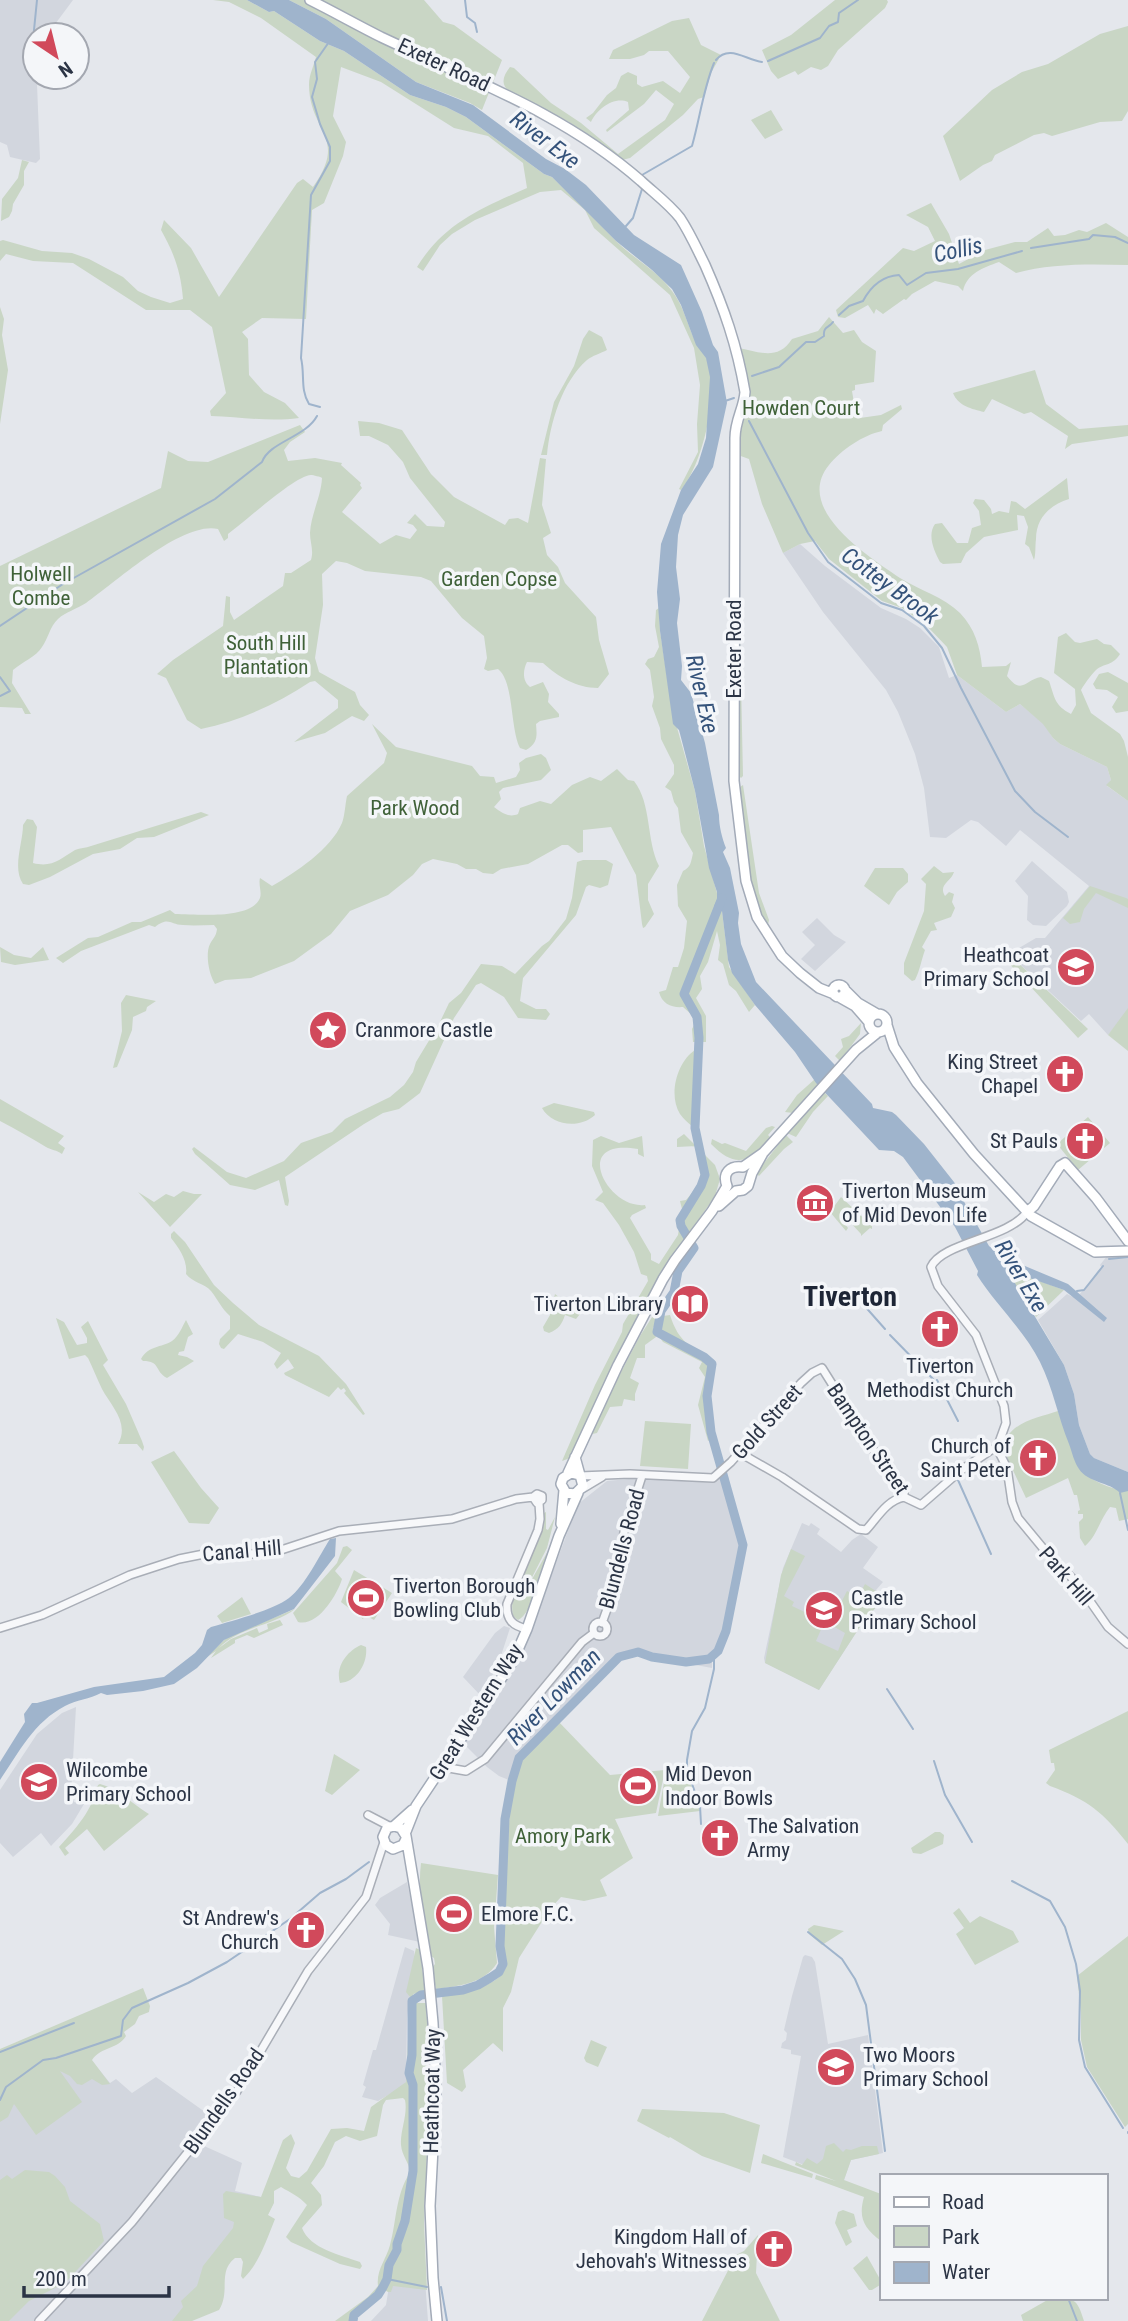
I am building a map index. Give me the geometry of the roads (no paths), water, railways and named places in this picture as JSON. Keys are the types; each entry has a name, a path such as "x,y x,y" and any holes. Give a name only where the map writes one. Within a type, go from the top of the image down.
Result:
{"main road":[{"name":"Exeter Road","path":"310,0 382,37 543,112 611,156 657,195 685,227 723,306 745,397 737,417 735,438 734,781 747,889 757,917 782,957 814,983 838,992"},
{"path":"838,992 884,1016 894,1047"},
{"path":"838,992 894,1047 930,1100 1027,1212 1095,1252 1127,1245 1096,1198 1065,1163 1060,1166 1034,1206 1027,1212"},
{"path":"854,1052 868,1023 877,1014"},
{"path":"712,1211 736,1191 748,1186 764,1153 854,1052 887,1025"},
{"path":"743,1167 764,1153"},
{"path":"559,1536 564,1490 562,1481 568,1474 640,1322 675,1259 712,1211 727,1186 725,1177 728,1170 736,1166 743,1167 751,1176"},
{"path":"727,1186 736,1191"},
{"path":"559,1536 583,1483 575,1455"},
{"path":"568,1474 580,1475"},
{"path":"564,1490 572,1495 580,1491"},
{"name":"Great Western Way","path":"405,1836 416,1806 506,1672 527,1629 559,1536"},
{"name":"Great Western Way","path":"392,1826 416,1806"},
{"path":"394,1849 403,1845 405,1836 401,1828 392,1826 383,1838 394,1849 409,1862"},
{"name":"Heathcoat Way","path":"405,1836 432,2003 436,2090 430,2217 437,2321"}],"street":[{"path":"997,1448 1006,1423 1004,1406 976,1335 938,1286 932,1274 932,1264 943,1254 987,1237 1027,1212"},
{"name":"Bampton Street","path":"822,1368 876,1454 904,1488 904,1497 918,1505 923,1504 960,1471 997,1448"},
{"name":"Gold Street","path":"642,1476 715,1476 740,1453 801,1382 822,1368"},
{"name":"Park Hill","path":"997,1448 1007,1468 1016,1514 1024,1526 1078,1584 1108,1627 1128,1644"},
{"path":"740,1453 782,1477 858,1530 864,1531 889,1504 904,1497"},
{"path":"580,1475 642,1476"},
{"path":"580,1491 602,1476"},
{"name":"Blundells Road","path":"443,1767 462,1772 480,1763 582,1642 594,1633 594,1625 602,1623 619,1576 624,1532 642,1476"},
{"name":"Canal Hill","path":"0,1628 42,1615 130,1575 179,1559 219,1551 252,1554 275,1552 339,1531 452,1519 516,1499 536,1500 539,1525 507,1604 507,1615 512,1623 527,1629"},
{"path":"368,1815 392,1826"},
{"path":"376,1820 383,1838"},
{"name":"Blundells Road","path":"39,2321 111,2246 224,2108 308,1971 366,1897 379,1861 383,1838"},
{"name":"Blundells Road","path":"379,1861 394,1849"}],"water":[{"path":"247,0 289,0 326,19 416,82 473,105 586,185 634,235 681,265 718,352 727,403 713,467 683,515 678,535 676,567 680,599 677,623 681,680 691,693 705,743 726,848 723,852 730,868 739,913 741,944 756,982 873,1108 892,1112 924,1144 965,1196 962,1198 989,1246 1001,1256 1068,1284 1107,1318 1104,1322 1064,1290 1007,1270 1064,1365 1074,1394 1079,1425 1090,1454 1128,1472 1128,1491 1120,1493 1088,1477 1079,1469 1040,1362 1026,1339 977,1275 978,1271 955,1227 903,1157 894,1151 879,1150 816,1083 795,1052 732,973 722,911 719,912 714,906 717,892 709,868 695,791 679,730 673,724 660,631 657,592 661,544 681,490 698,464 706,438 710,377 706,358 696,345 672,289 616,241 552,177 544,174 466,117 410,95 344,51 320,41 274,11 269,12"},
{"path":"336,1538 335,1556 294,1609 224,1640 197,1668 174,1684 143,1691 107,1695 101,1693 65,1706 36,1729 0,1780 0,1762 25,1722 24,1714 32,1703 94,1687 164,1677 195,1653 211,1627 263,1611 289,1598 306,1579 330,1539"}],"waterway":[{"path":"35,21 37,0"},
{"path":"465,0 467,17 475,23 477,32"},
{"path":"768,61 820,38 829,26 838,22 839,13 858,0"},
{"path":"320,407 309,404 306,399 301,358 311,195 330,161 330,147 312,97 317,79 315,62 329,42"},
{"path":"716,60 721,55 732,53 762,62"},
{"path":"642,175 692,146 714,63"},
{"path":"626,226 633,218 642,189"},
{"name":"Collis","path":"1031,248 1089,239 1093,235 1115,237 1128,243"},
{"name":"Collis","path":"839,315 849,306 863,301 873,286 887,277 899,275 907,285 926,273 958,269 1022,251"},
{"name":"Collis","path":"752,376 779,367 806,342 815,342 824,336 825,329 833,322"},
{"name":"Cottey Brook","path":"725,401 734,398"},
{"path":"0,626 63,584 215,499 262,462 272,449 305,429 317,416"},
{"name":"Cottey Brook","path":"749,421 808,533 828,562 881,603 902,610 924,626 942,648 1015,791 1035,812 1068,837"},
{"path":"0,677 10,691 0,696"},
{"name":"River Lowman","path":"353,2321 354,2315 378,2295 383,2287 405,2221 413,2171 413,2085 409,2073 412,2055 412,2001 421,1995 463,1990 478,1985 499,1972 503,1964 500,1946 505,1819 519,1758 619,1657 638,1652 686,1662 709,1659 718,1651 726,1631 743,1545 711,1432 707,1396 712,1364 657,1332 661,1311 674,1292 678,1271 694,1248 680,1220 705,1175 695,1128 699,1038 697,1017 684,994 722,898"},
{"path":"1109,1259 1128,1257"},
{"path":"1077,1291 1084,1290 1103,1266"},
{"path":"862,1303 885,1329"},
{"path":"890,1335 935,1381"},
{"path":"937,1380 958,1421"},
{"path":"958,1480 991,1554"},
{"path":"1120,1493 1128,1530"},
{"path":"701,1824 700,1806 687,1770 687,1760 692,1731 705,1708 714,1669 714,1656"},
{"path":"887,1689 913,1729"},
{"path":"934,1761 945,1795 972,1842"},
{"path":"0,2100 6,2087 43,2060 121,2036 123,2020 132,2008 227,1962 290,1919 320,1893 369,1862"},
{"path":"1012,1881 1050,1901 1065,1927 1076,1964 1080,1991 1079,2040 1085,2067 1123,2128"},
{"path":"808,1932 842,1959 855,1979 866,2005 885,2151"},
{"path":"0,2052 74,2023"},
{"path":"387,2279 427,2287"},
{"path":"441,2287 447,2321"},
{"path":"1069,2300 1077,2321"}],"place":[{"name":"Heathcoat Primary School","path":"1076,967"},
{"name":"Cranmore Castle","path":"328,1030"},
{"name":"King Street Chapel","path":"1065,1074"},
{"name":"St Pauls","path":"1085,1141"},
{"name":"Tiverton Museum of Mid Devon Life","path":"815,1203"},
{"name":"Tiverton Library","path":"690,1304"},
{"name":"Tiverton Methodist Church","path":"940,1329"},
{"name":"Church of Saint Peter","path":"1038,1458"},
{"name":"Tiverton Borough Bowling Club","path":"366,1598"},
{"name":"Castle Primary School","path":"824,1610"},
{"name":"Wilcombe Primary School","path":"39,1782"},
{"name":"Mid Devon Indoor Bowls","path":"638,1786"},
{"name":"The Salvation Army","path":"720,1838"},
{"name":"Elmore F.C.","path":"454,1914"},
{"name":"St Andrew's Church","path":"306,1930"},
{"name":"Two Moors Primary School","path":"836,2067"},
{"name":"Kingdom Hall of Jehovah's Witnesses","path":"774,2249"}],"district":[{"name":"Tiverton","path":"850,1296"}],"water label":[{"name":"River Exe","path":"545,140"},
{"name":"River Exe","path":"702,694"},
{"name":"River Exe","path":"1021,1276"}],"park label":[{"name":"Howden Court","path":"801,408"},
{"name":"Garden Copse","path":"499,579"},
{"name":"Holwell Combe","path":"41,586"},
{"name":"South Hill Plantation","path":"266,655"},
{"name":"Park Wood","path":"415,808"},
{"name":"Amory Park","path":"563,1836"}]}
